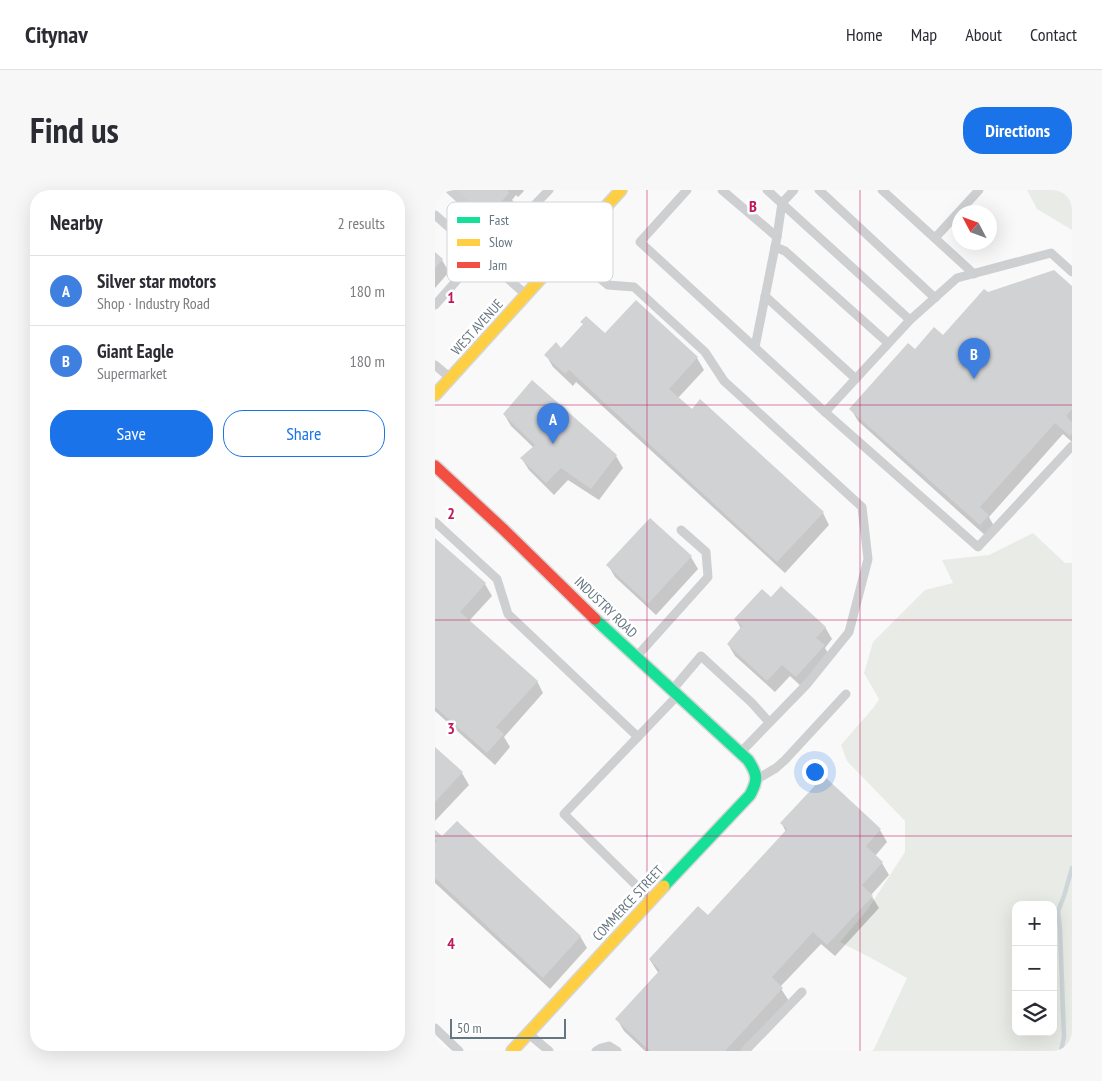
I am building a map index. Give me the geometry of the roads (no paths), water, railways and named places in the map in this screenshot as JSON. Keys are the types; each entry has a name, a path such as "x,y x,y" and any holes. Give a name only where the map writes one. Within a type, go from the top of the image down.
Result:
{"street":[{"name":"WEST AVENUE","path":"610,202 621,190"},
{"name":"WEST AVENUE","path":"435,395 538,282"},
{"name":"INDUSTRY ROAD","path":"439,474 748,760 756,775"},
{"name":"COMMERCE STREET","path":"512,1051 750,795 757,783 756,775"}],"lane":[{"path":"450,190 463,202"},
{"path":"538,202 549,190"},
{"path":"687,190 640,242 825,412 978,547 1072,446"},
{"path":"722,190 777,237"},
{"path":"767,190 910,320"},
{"path":"755,348 782,203 794,190"},
{"path":"819,190 935,298"},
{"path":"882,190 974,274"},
{"path":"935,238 979,190"},
{"path":"435,215 447,225"},
{"path":"775,247 785,251 888,343"},
{"path":"825,412 910,320 957,278 1051,254 1072,272"},
{"path":"435,305 455,282"},
{"path":"511,282 526,295"},
{"path":"604,282 608,285 634,287 705,352 724,381 862,508 868,559 849,632 807,684 740,753"},
{"path":"765,296 856,379"},
{"path":"435,365 451,377"},
{"path":"435,522 497,579 508,614 638,737"},
{"path":"637,657 708,577 706,552 681,530"},
{"path":"651,900 564,814 638,737 675,693 701,656 752,703 769,722"},
{"path":"756,775 776,768 785,760 846,694"},
{"path":"745,1051 802,992"},
{"path":"435,1028 459,1051"},
{"path":"528,1033 549,1051"},
{"path":"596,1051 609,1046 617,1051"}],"waterway":[{"path":"1061,1051 1064,1037 1058,911 1072,868"}],"place":[{"name":"Giant Eagle","path":"974,379"},
{"name":"Silver star motors","path":"553,444"}]}
